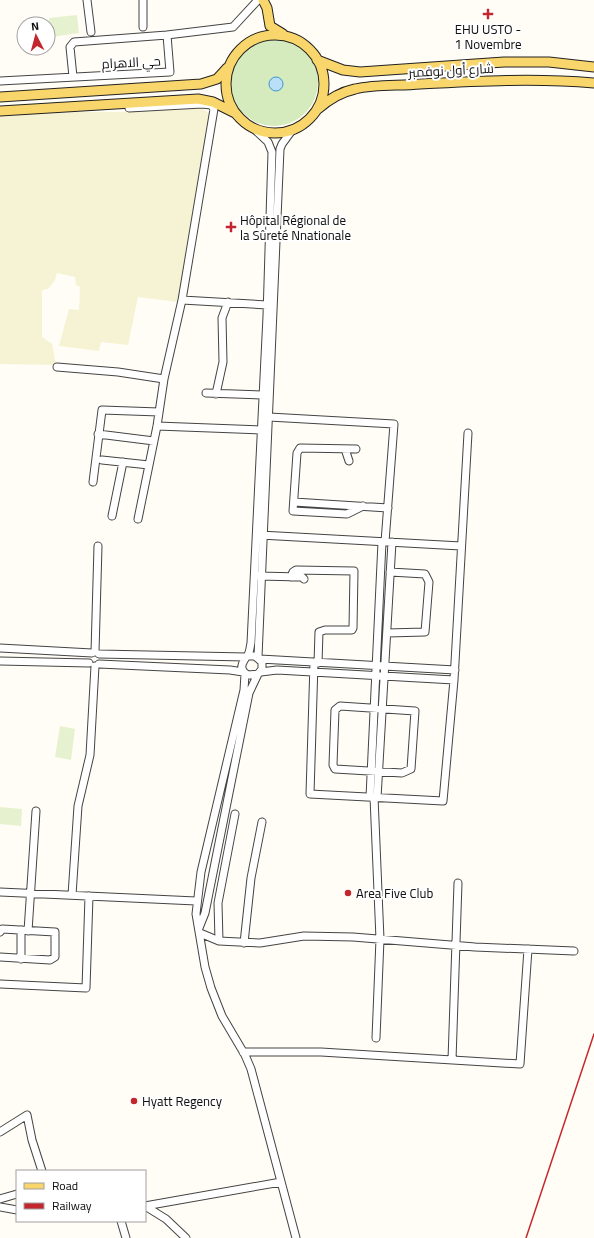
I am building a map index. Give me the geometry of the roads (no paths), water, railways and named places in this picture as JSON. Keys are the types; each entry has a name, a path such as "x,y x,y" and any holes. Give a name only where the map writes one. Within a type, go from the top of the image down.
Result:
{"main road":[{"path":"0,96 201,84 212,82 221,76 245,44 261,32 264,26 264,0 270,26 302,43 317,60 324,78 323,92 315,111 301,125 293,129 279,132 265,132 252,127 235,113 213,102 198,99 0,111"},
{"path":"255,38 270,35 285,35"},
{"path":"317,60 343,70 360,72 504,62 549,62 594,67"},
{"path":"230,62 226,75 226,88 229,101 235,113"},
{"name":"شارع أول نوفمبر","path":"315,111 346,91 370,87 482,81 563,80 594,83"}],"street":[{"path":"87,0 91,32"},
{"path":"143,0 143,27"},
{"name":"حي الاهرام","path":"0,81 170,72 167,35 233,27 258,0"},
{"path":"73,77 70,47 74,42 167,35"},
{"path":"0,115 198,104 212,106 214,111 182,300 164,379 157,426 138,519"},
{"path":"200,930 205,913 249,693 263,665 259,658 258,642 269,417 272,259 272,152 268,142 252,127"},
{"path":"293,129 280,149 267,305 270,316 263,395 251,643 247,657 242,662 244,673 244,690 204,857 196,901 196,914 200,930 205,967 211,988 222,1016 251,1069 296,1238"},
{"path":"182,300 267,305"},
{"path":"216,394 223,362 222,318 228,302"},
{"path":"57,366 118,372 164,379"},
{"path":"206,393 263,395"},
{"path":"93,482 102,410 159,412"},
{"path":"269,417 394,424 374,707 374,797 380,939 376,1038"},
{"path":"157,426 261,430"},
{"path":"292,577 293,572 296,570 354,571 352,630 325,630 319,632 316,663 313,673 310,794 443,802 455,670 468,433"},
{"path":"98,434 154,441"},
{"path":"356,449 300,448 298,453 294,502 388,508"},
{"path":"344,449 349,461"},
{"path":"102,460 149,465"},
{"path":"112,516 123,462"},
{"path":"255,536 263,535 461,546"},
{"path":"375,772 383,708 385,677 390,572 386,542"},
{"path":"95,665 102,660 95,653 98,546"},
{"path":"387,633 425,632 429,582 425,574 390,572"},
{"path":"254,576 302,577 304,579"},
{"path":"0,648 95,653 247,657 253,655 259,658 316,663 455,670"},
{"path":"72,895 78,806 90,755 95,665 88,657 95,653"},
{"path":"0,661 230,670 252,676 259,673 277,670 454,680"},
{"path":"340,706 374,707 413,710 416,713 411,769 402,773 337,770 334,767 335,710 340,706"},
{"path":"21,959 30,894 36,811"},
{"path":"219,941 218,903 235,814"},
{"path":"244,943 251,878 262,822"},
{"path":"452,1060 458,883"},
{"path":"0,892 196,901"},
{"path":"0,984 86,988 89,896"},
{"path":"0,932 2,929 55,932 55,957 50,960 0,957"},
{"path":"200,930 219,941 244,943 304,936 380,939 457,946 574,951"},
{"path":"243,1052 321,1052 520,1064 528,949"},
{"path":"0,1132 27,1115 32,1140 42,1170"},
{"path":"146,1206 282,1182"},
{"path":"0,1199 16,1194"},
{"path":"0,1207 16,1210"},
{"path":"146,1207 166,1219 186,1238"},
{"path":"121,1222 126,1238"}],"water":[{"path":"276,77 281,79 283,84 281,89 276,91 271,89 269,84 271,79"}],"railway":[{"path":"526,1238 594,1034"}],"place":[{"name":"EHU USTO - 1 Novembre","path":"488,14"},
{"name":"Hôpital Régional de la Sûreté Nnationale","path":"231,227"},
{"name":"Area Five Club","path":"348,893"},
{"name":"Hyatt Regency","path":"134,1101"}]}
